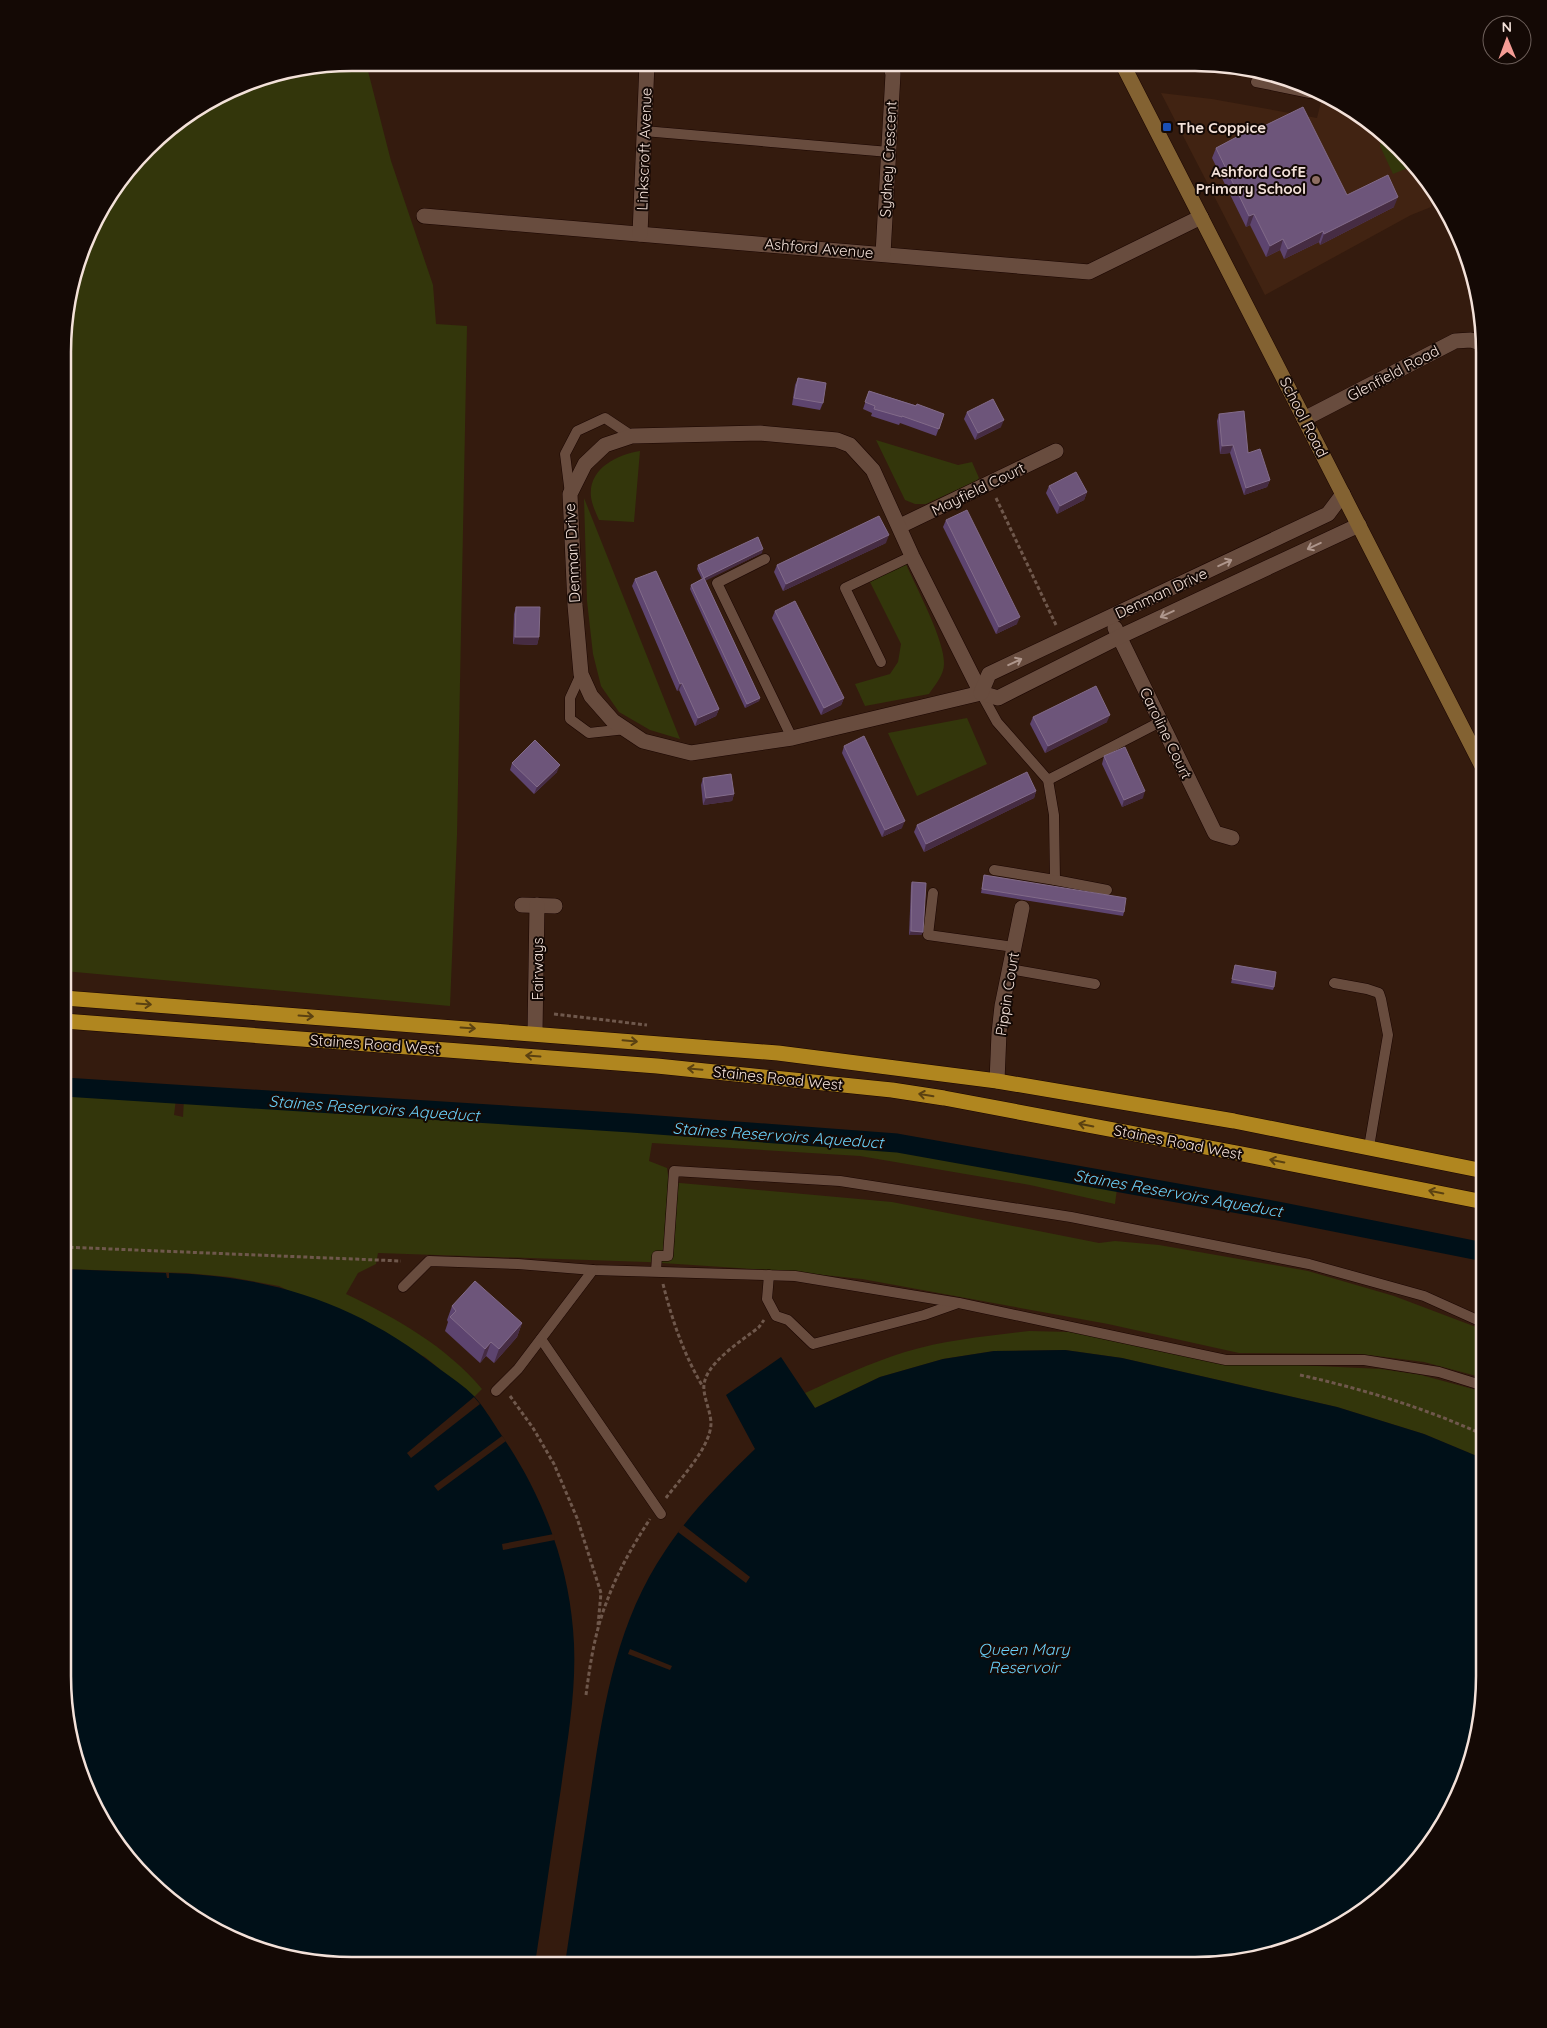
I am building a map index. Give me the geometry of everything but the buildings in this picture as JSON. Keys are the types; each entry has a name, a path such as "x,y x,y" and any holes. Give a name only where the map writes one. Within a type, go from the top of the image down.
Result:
{"highway":[{"name":"Staines Road West","path":"71,999 778,1053 997,1080 1234,1121 1476,1169"},
{"name":"Staines Road West","path":"71,1022 657,1066 892,1090 1228,1151 1476,1200"}],"main road":[{"name":"School Road","path":"1126,71 1476,754"}],"street":[{"name":"Linkscroft Avenue","path":"640,234 647,71"},
{"name":"Sydney Crescent","path":"883,254 892,71"},
{"name":"Ashford Avenue","path":"424,216 1089,272 1200,217"},
{"name":"Glenfield Road","path":"1304,419 1455,341 1475,341"},
{"name":"Denman Drive","path":"981,693 912,556 873,470 850,445 837,440 760,433 632,436 605,445 585,464 570,494 580,674 591,696 613,721 643,741 691,753 792,738 981,693 998,698 1119,636 1359,526"},
{"name":"Mayfield Court","path":"900,526 1056,452"},
{"name":"Denman Drive","path":"981,693 989,674 1328,514 1343,494"},
{"name":"Caroline Court","path":"1110,618 1215,833 1232,838"},
{"name":"Fairways","path":"535,1033 529,905 555,906"},
{"name":"Pippin Court","path":"997,1080 999,1033 1022,908"}],"lane":[{"path":"1256,82 1294,90"},
{"path":"644,131 889,152"},
{"path":"570,494 565,454 577,431 605,418 632,436"},
{"path":"881,662 845,588 912,556"},
{"path":"765,559 717,584 792,738"},
{"path":"580,674 570,698 570,719 589,733 626,729"},
{"path":"981,693 998,722 1048,780 1054,815 1055,880"},
{"path":"1048,780 1160,722"},
{"path":"994,870 1107,890"},
{"path":"933,893 928,935 1014,947"},
{"path":"1010,969 1095,984"},
{"path":"1334,983 1367,988 1379,993 1381,999 1388,1035 1369,1147"},
{"path":"658,1271 656,1256 668,1256 674,1171 840,1181 1071,1217 1310,1264 1424,1296 1476,1319"},
{"path":"403,1287 429,1261 518,1264 593,1270 795,1276 959,1303 1226,1360 1364,1360 1439,1372 1476,1384"},
{"path":"499,1387 518,1370 593,1270"},
{"path":"769,1275 767,1299 776,1316 788,1320 813,1344 924,1315 959,1303"},
{"path":"541,1339 659,1511"}],"path":[{"path":"989,483 1062,640"},
{"path":"71,1246 400,1261"},
{"path":"586,1695 591,1661 610,1594 629,1554 704,1447 711,1424 703,1388 678,1336 658,1271"},
{"path":"703,1388 706,1374 718,1360 759,1327 772,1309"},
{"path":"1296,1374 1357,1389 1413,1406 1476,1432"},
{"path":"499,1387 533,1428 554,1464 577,1518 601,1593 598,1633"}],"shaded area":[{"name":"Ashford CofE Primary School","path":"1161,93 1212,99 1317,118 1321,101 1366,129 1380,141 1418,181 1432,202 1431,207 1411,215 1265,295"}],"green space":[{"path":"368,71 391,161 433,285 436,324 467,326 457,835 450,1006 71,972 71,352 74,315 81,279 100,228 109,212 129,181 167,141 181,129 228,100 262,86 315,74"},
{"path":"1381,142 1407,168 1393,174 1380,146"},
{"path":"876,440 958,465 972,462 979,478 926,504 915,504 905,500"},
{"path":"640,451 634,522 599,520 591,497 591,487 594,479 605,465 613,460"},
{"path":"584,498 680,739 650,730 619,712 601,686 593,654 587,601"},
{"path":"906,564 940,642 944,664 942,672 929,694 865,706 855,684 890,674 898,662 901,644 865,572"},
{"path":"967,718 987,764 917,796 888,733"},
{"path":"71,1092 176,1099 174,1115 183,1117 184,1099 892,1149 1117,1189 1115,1204 1030,1185 860,1156 652,1143 649,1161 667,1168 669,1182 892,1202 1099,1243 1115,1241 1159,1245 1308,1271 1394,1296 1476,1327 1476,1376 1424,1362 1361,1354 1239,1353 1108,1324 862,1279 785,1271 647,1262 378,1253 376,1264 358,1273 346,1294 402,1323 453,1359 482,1389 474,1397 425,1357 279,1286 230,1277 186,1273 71,1269"},
{"path":"1029,1331 1070,1332 1100,1336 1231,1365 1276,1364 1381,1369 1421,1375 1476,1390 1476,1456 1424,1434 1337,1407 1122,1358 1065,1350 994,1351 943,1359 880,1377 815,1408 805,1393 842,1376 905,1352 951,1341"}],"water":[{"path":"71,1269 166,1273 167,1278 169,1278 169,1273 207,1275 244,1280 313,1298 346,1311 378,1327 410,1347 474,1396 527,1476 549,1525 565,1576 573,1629 574,1669 572,1709 536,1957 352,1957 315,1954 279,1947 228,1928 212,1919 181,1899 141,1861 129,1847 100,1800 86,1766 74,1713 71,1676"},
{"name":"Queen Mary Reservoir","path":"1065,1350 1122,1358 1337,1407 1424,1434 1476,1456 1476,1676 1473,1713 1461,1766 1447,1800 1418,1847 1380,1887 1366,1899 1335,1919 1285,1942 1232,1954 1195,1957 566,1957 605,1704 622,1640 633,1610 648,1580 675,1537 707,1498 755,1449 726,1395 781,1357 815,1408 880,1377 943,1359 994,1351"}],"pier":[{"path":"474,1397 480,1404 411,1458 407,1453"},
{"path":"502,1436 506,1441 438,1491 434,1486"},
{"path":"683,1525 750,1577 746,1583 678,1532"},
{"path":"554,1534 555,1540 503,1550 502,1544"},
{"path":"630,1649 672,1666 670,1670 628,1654"}],"waterway":[{"name":"Staines Reservoirs Aqueduct","path":"71,1087 631,1123 897,1143 1278,1211 1476,1250"}],"place":[{"name":"The Coppice","path":"1167,127"},
{"name":"Ashford CofE Primary School","path":"1316,180"}]}
